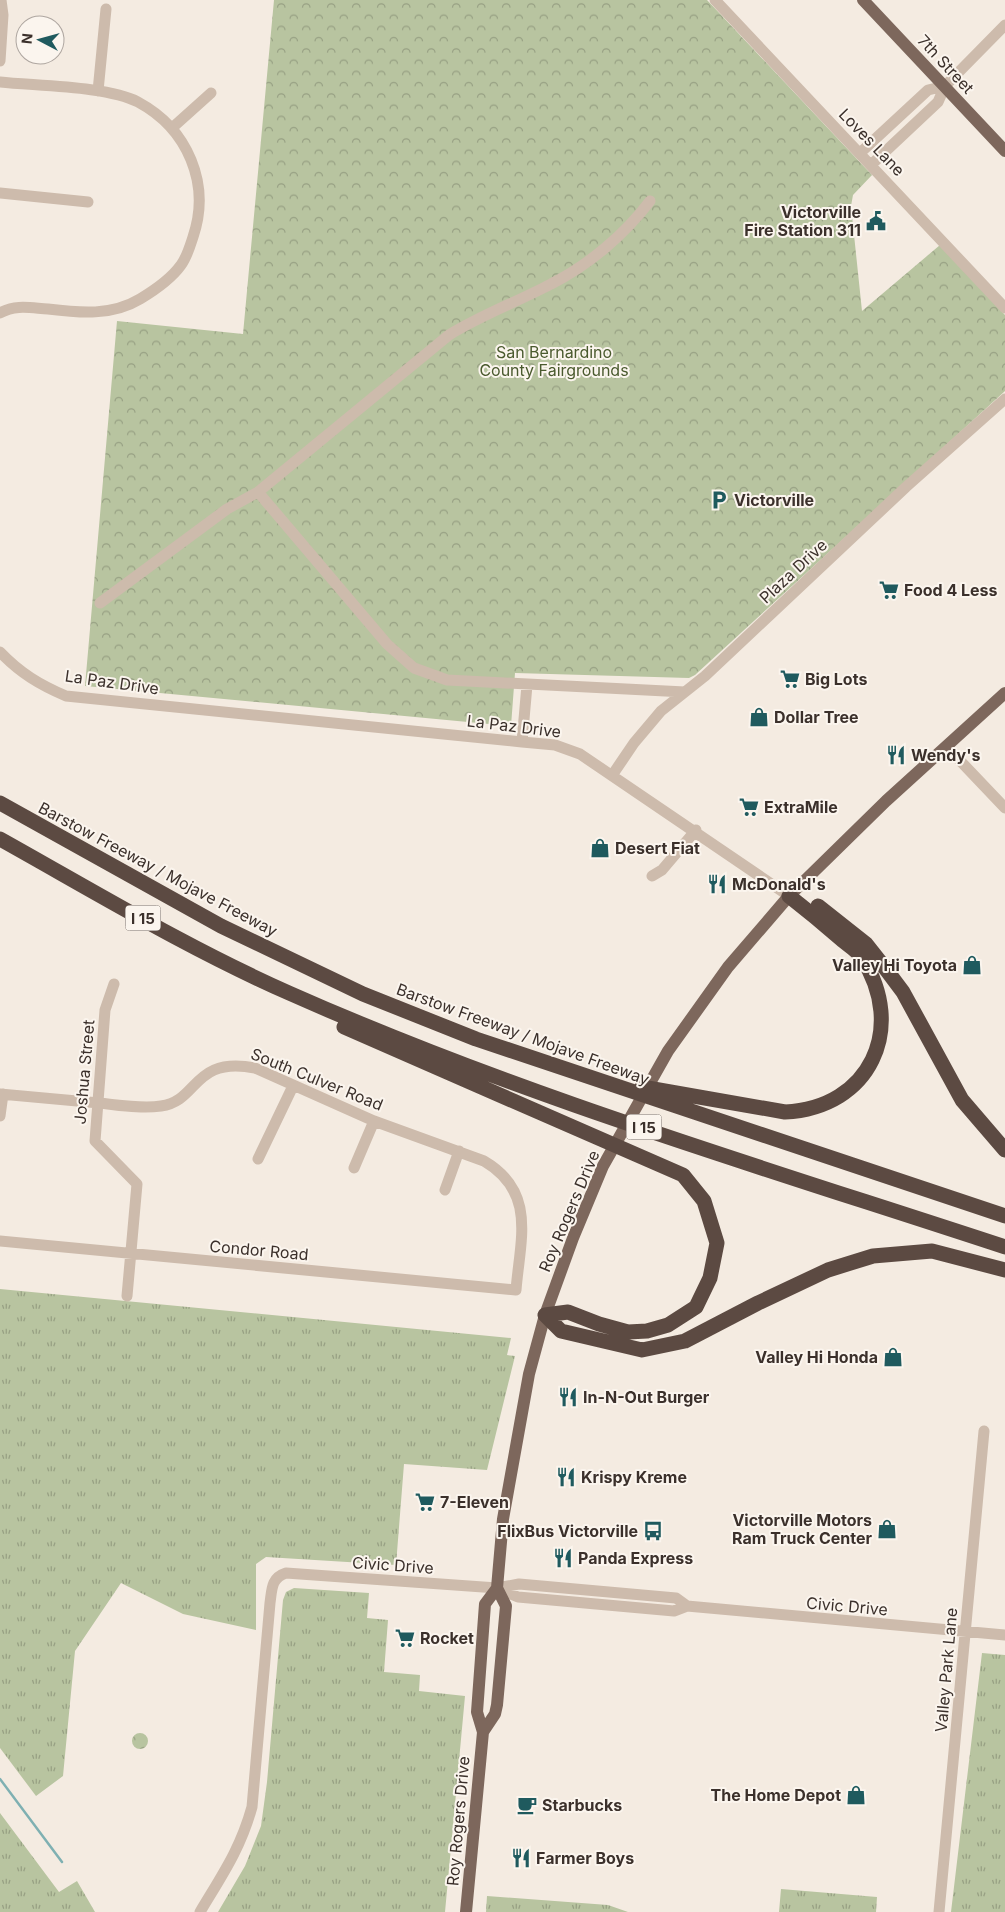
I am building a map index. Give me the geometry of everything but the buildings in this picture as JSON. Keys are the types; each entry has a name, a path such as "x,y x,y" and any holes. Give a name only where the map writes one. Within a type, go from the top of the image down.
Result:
{"highway":[{"name":"Barstow Freeway / Mojave Freeway","path":"0,802 221,926 363,994 476,1039 1005,1216"},
{"name":"I 15","path":"0,838 206,954 288,993 432,1054 583,1107 1005,1248"},
{"path":"593,1079 786,1112 807,1111 831,1102 858,1081 875,1056 880,1038 881,1012 876,986 861,956 789,896"},
{"path":"789,896 813,902 866,944 903,992 962,1100 1005,1150"},
{"path":"288,993 323,1018 683,1176 704,1201 717,1243 710,1278 696,1307 668,1325 628,1332 598,1324 568,1312 545,1315"},
{"path":"545,1315 561,1332 642,1350 685,1341 758,1303 828,1270 873,1256 932,1251 1005,1270"}],"main road":[{"name":"7th Street","path":"863,0 1005,151"},
{"path":"789,896 886,801 1005,693"},
{"name":"Roy Rogers Drive","path":"483,1732 496,1714 506,1606 497,1588 502,1519 530,1374 545,1315 573,1238 603,1166 668,1051 728,967 789,896"},
{"name":"Roy Rogers Drive","path":"466,1912 483,1732 477,1712 485,1604 497,1588"}],"street":[{"path":"0,61 3,15 1,0"},
{"name":"Loves Lane","path":"715,0 872,164 1005,308"},
{"path":"98,91 106,9"},
{"path":"872,164 938,102 945,86 1005,26"},
{"path":"0,82 98,91 117,94 138,102 172,128 183,141 192,160 198,181 200,203 196,228 182,264 172,275 139,300 104,312 80,313 18,306 0,313"},
{"path":"860,153 928,90 945,86"},
{"path":"172,128 211,93"},
{"path":"0,193 88,202"},
{"path":"100,603 227,509 258,492 449,335 470,322 554,283 594,256 634,222 650,201"},
{"name":"Plaza Drive","path":"613,774 651,722 906,487 1005,399"},
{"path":"258,492 388,644 414,668 448,680 685,692"},
{"name":"La Paz Drive","path":"0,652 15,668 39,684 66,696 522,742 568,749 613,774 789,896"},
{"path":"522,742 527,685"},
{"path":"947,747 1005,808"},
{"path":"652,876 662,870 696,830"},
{"name":"Joshua Street","path":"114,984 105,1010 94,1142 137,1184 127,1296"},
{"name":"South Culver Road","path":"2,1094 96,1103 162,1106 183,1095 205,1073 236,1064 254,1068 374,1121 459,1151 495,1167 518,1196 522,1212 516,1290"},
{"path":"258,1158 293,1086"},
{"path":"0,1116 2,1094"},
{"path":"354,1168 374,1121"},
{"path":"445,1190 459,1151"},
{"name":"Condor Road","path":"0,1241 516,1290"},
{"name":"Valley Park Lane","path":"939,1912 984,1431"},
{"name":"Civic Drive","path":"200,1912 232,1862 244,1836 252,1807 272,1586 279,1575 286,1572 497,1588 518,1597 674,1611 687,1606 1005,1635"}],"green space":[{"name":"San Bernardino County Fairgrounds","path":"274,0 707,0 872,175 853,195 851,206 862,311 940,245 1005,315 1005,391 695,675 689,678 515,673 511,726 85,686 117,321 243,334"},
{"path":"0,1289 511,1338 507,1355 515,1356 487,1470 404,1464 396,1565 266,1557 256,1564 256,1630 183,1614 121,1583 75,1651 63,1776 36,1796 0,1748"},
{"path":"294,1588 369,1593 367,1618 388,1620 384,1672 420,1675 419,1691 465,1696 445,1912 218,1912 245,1866 261,1826 267,1782 283,1600 286,1592"},
{"path":"982,1653 1005,1655 1005,1912 951,1912"},
{"path":"137,1733 143,1733 148,1738 146,1747 137,1749 132,1744 132,1738"},
{"path":"0,1813 59,1892 77,1881 95,1912 0,1912"},
{"path":"781,1889 877,1897 876,1912 779,1912"},
{"path":"487,1896 608,1905 628,1912 486,1912"}],"waterway":[{"path":"0,1779 62,1862"}],"place":[{"name":"Victorville Fire Station 311","path":"876,221"},
{"name":"Victorville","path":"719,500"},
{"name":"Food 4 Less","path":"889,590"},
{"name":"Big Lots","path":"790,679"},
{"name":"Dollar Tree","path":"759,717"},
{"name":"Wendy's","path":"896,755"},
{"name":"ExtraMile","path":"749,807"},
{"name":"Desert Fiat","path":"600,848"},
{"name":"McDonald's","path":"717,884"},
{"name":"Valley Hi Toyota","path":"972,965"},
{"name":"Valley Hi Honda","path":"893,1357"},
{"name":"In-N-Out Burger","path":"568,1397"},
{"name":"Krispy Kreme","path":"566,1477"},
{"name":"7-Eleven","path":"425,1502"},
{"name":"Victorville Motors Ram Truck Center","path":"887,1529"},
{"name":"FlixBus Victorville","path":"653,1531"},
{"name":"Panda Express","path":"563,1558"},
{"name":"Rocket","path":"405,1638"},
{"name":"The Home Depot","path":"856,1795"},
{"name":"Starbucks","path":"527,1805"},
{"name":"Farmer Boys","path":"521,1858"}]}
